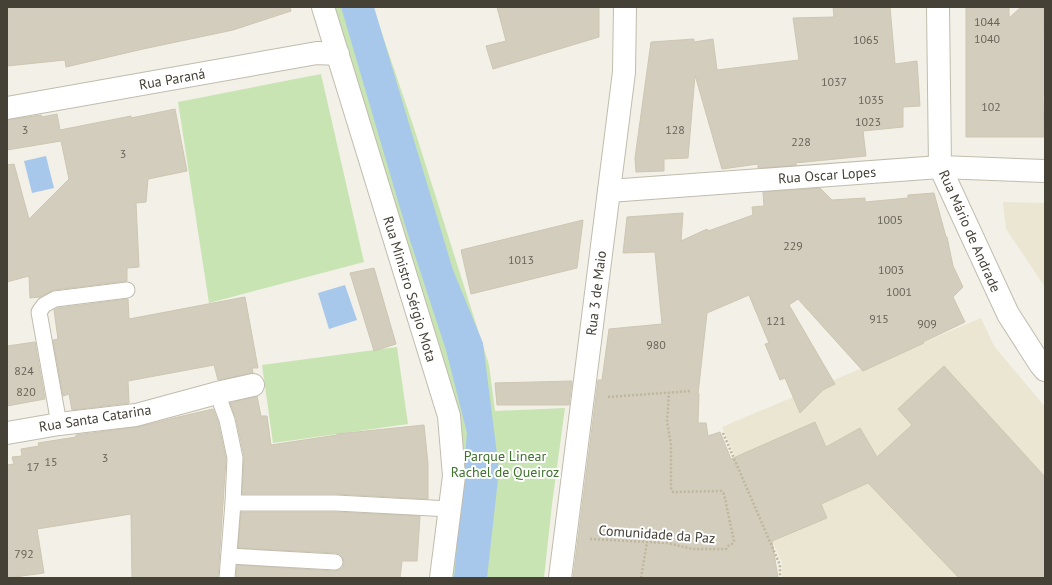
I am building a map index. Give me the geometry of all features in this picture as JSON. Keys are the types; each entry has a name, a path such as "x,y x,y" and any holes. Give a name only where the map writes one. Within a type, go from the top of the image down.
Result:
{"street":[{"name":"Rua Ministro Sérgio Mota","path":"323,7 449,416 454,476 441,578"},
{"name":"Rua 3 de Maio","path":"560,578 624,72 625,7"},
{"name":"Rua Mário de Andrade","path":"938,7 940,167 1008,314 1045,370"},
{"name":"Rua Paraná","path":"7,108 317,53 338,54"},
{"name":"Rua Oscar Lopes","path":"609,191 940,167 1045,171"},
{"name":"Rua Santa Catarina","path":"7,433 59,424 136,415 253,385"}],"lane":[{"path":"59,424 40,312 44,305 56,299 127,290"},
{"path":"217,393 227,420 235,458 227,578"},
{"path":"233,503 336,503 450,510"},
{"path":"229,556 334,562"}],"path":[{"path":"583,398 691,391"},
{"name":"Comunidade da Paz","path":"565,538 667,543 693,549 726,549 732,544 734,541 724,494 721,491 673,492 671,488 671,445 667,422 669,392"},
{"path":"722,433 780,565 780,578"},
{"path":"641,578 646,542"}],"shaded area":[{"path":"1003,202 1045,203 1045,287 1006,229"},
{"path":"981,318 994,346 1045,407 1045,578 782,578 782,563 722,427"}],"green space":[{"name":"Parque Linear Rachel de Queiroz","path":"323,7 373,7 414,128 489,365 495,411 565,408 544,578 441,578 453,461"},
{"path":"321,74 364,262 209,303 178,102"},
{"path":"397,347 408,424 273,443 262,365"}],"water":[{"path":"341,7 374,7 453,270 483,343 499,470 487,578 454,578 467,433 446,350 405,225"},
{"path":"46,156 54,188 32,193 24,161"},
{"path":"345,285 357,320 329,329 318,293"}],"building":[{"path":"7,7 290,7 291,11 233,30 66,67 65,60 7,66"},
{"path":"497,7 599,7 599,37 493,69 486,46 506,41"},
{"path":"833,7 890,7 895,64 917,61 920,106 903,107 903,127 863,131 866,156 795,163 797,165 758,168 758,164 722,169 695,75 688,158 664,159 664,171 636,172 635,158 651,42 694,39 694,42 713,39 717,70 799,60 793,18 834,17"},
{"path":"966,7 1009,7 1009,18 1021,7 1044,7 1044,137 966,137"},
{"path":"175,109 187,171 148,179 146,202 136,203 139,267 127,268 127,281 54,290 40,297 30,298 29,276 7,282 7,165 14,164 29,219 69,179 61,141 7,150 7,120 57,114 60,130"},
{"path":"820,188 832,200 865,198 865,202 908,198 908,195 934,193 947,237 953,266 963,287 953,297 965,322 863,371 798,299 789,305 835,384 823,390 800,413 785,378 780,380 765,344 769,343 749,295 707,313 698,394 698,423 706,423 708,436 720,432 731,459 815,422 826,447 860,428 877,457 912,425 898,409 944,366 1045,477 1045,578 959,578 868,483 821,504 827,518 772,541 778,578 573,578 598,380 602,380 609,329 662,324 655,252 623,253 627,217 683,213 681,241 707,229 708,231 753,215 752,207 764,206 763,192"},
{"path":"583,220 577,268 471,294 461,250"},
{"path":"374,268 396,344 374,351 350,273"},
{"path":"245,297 258,368 252,368 253,373 218,380 214,365 128,381 129,403 72,410 69,394 63,396 53,340 58,339 54,310 58,308 128,299 129,319"},
{"path":"35,342 45,399 7,406 7,346"},
{"path":"572,381 569,405 497,405 495,383"},
{"path":"257,396 261,416 267,416 271,445 337,434 424,425 428,464 428,499 336,494 242,494 244,456 236,418 230,403"},
{"path":"213,409 218,422 226,459 218,578 132,578 131,514 37,529 44,573 7,578 7,465 14,464 12,457 22,456 21,449 39,446 38,443 76,437 76,435 138,427"},
{"path":"241,512 336,512 420,516 417,561 402,561 400,578 236,578 237,565 334,571 343,567 344,563 340,554 336,553 238,548"}]}
